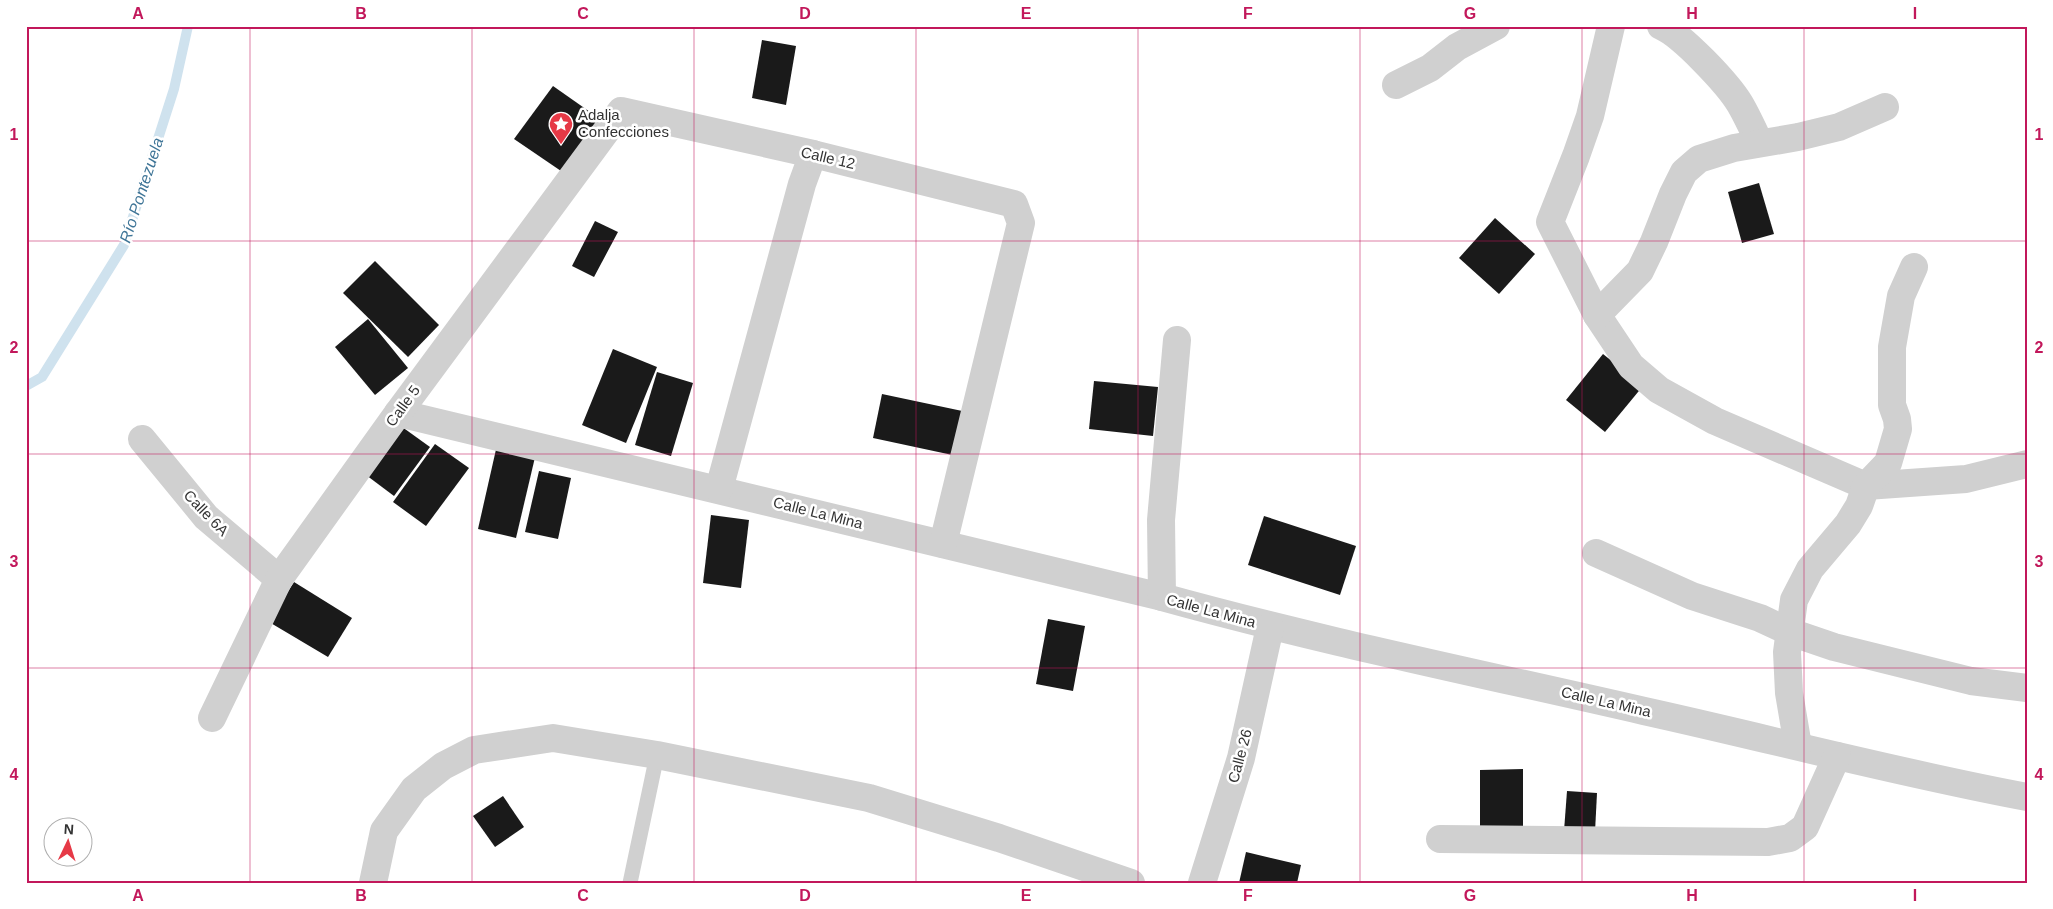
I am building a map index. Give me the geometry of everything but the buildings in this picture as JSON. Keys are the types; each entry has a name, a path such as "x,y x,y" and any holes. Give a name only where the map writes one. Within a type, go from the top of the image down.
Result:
{"street":[{"path":"1396,85 1430,68 1457,47 1496,26"},
{"path":"1611,26 1590,116 1550,222 1596,315 1631,366 1659,390 1715,421 1866,486 1966,479 2027,464"},
{"path":"1661,26 1670,30 1704,60 1739,103 1759,142"},
{"path":"1596,315 1640,271 1654,242 1672,194 1684,172 1699,159 1759,142 1839,127 1885,106"},
{"name":"Calle 12","path":"621,111 813,154 1014,204 1021,222 943,544"},
{"name":"Calle 5","path":"212,718 278,579 621,111"},
{"path":"719,489 802,184 813,154"},
{"path":"1798,746 1789,693 1787,652 1794,600 1810,569 1848,524 1859,506 1866,486 1888,463 1898,429 1892,405 1892,347 1901,296 1914,267"},
{"path":"1162,597 1161,520 1177,340"},
{"name":"Calle La Mina","path":"398,413 1162,597 1270,627 2027,798"},
{"name":"Calle 6A","path":"142,439 206,517 278,579"},
{"path":"1596,553 1692,596 1760,618 1790,632 1834,647 1971,680 2027,688"},
{"name":"Calle 26","path":"1202,883 1241,758 1270,627"},
{"path":"373,883 384,831 414,789 443,766 474,750 553,738 657,755 869,798 999,838 1130,883"},
{"path":"1440,839 1768,842 1790,838 1805,827 1837,756"}],"lane":[{"path":"630,883 657,755"}],"waterway":[{"name":"Río Pontezuela","path":"26,386 42,377 124,245 174,89 188,26"}],"place":[{"name":"Adalja Confecciones","path":"561,145"}]}
